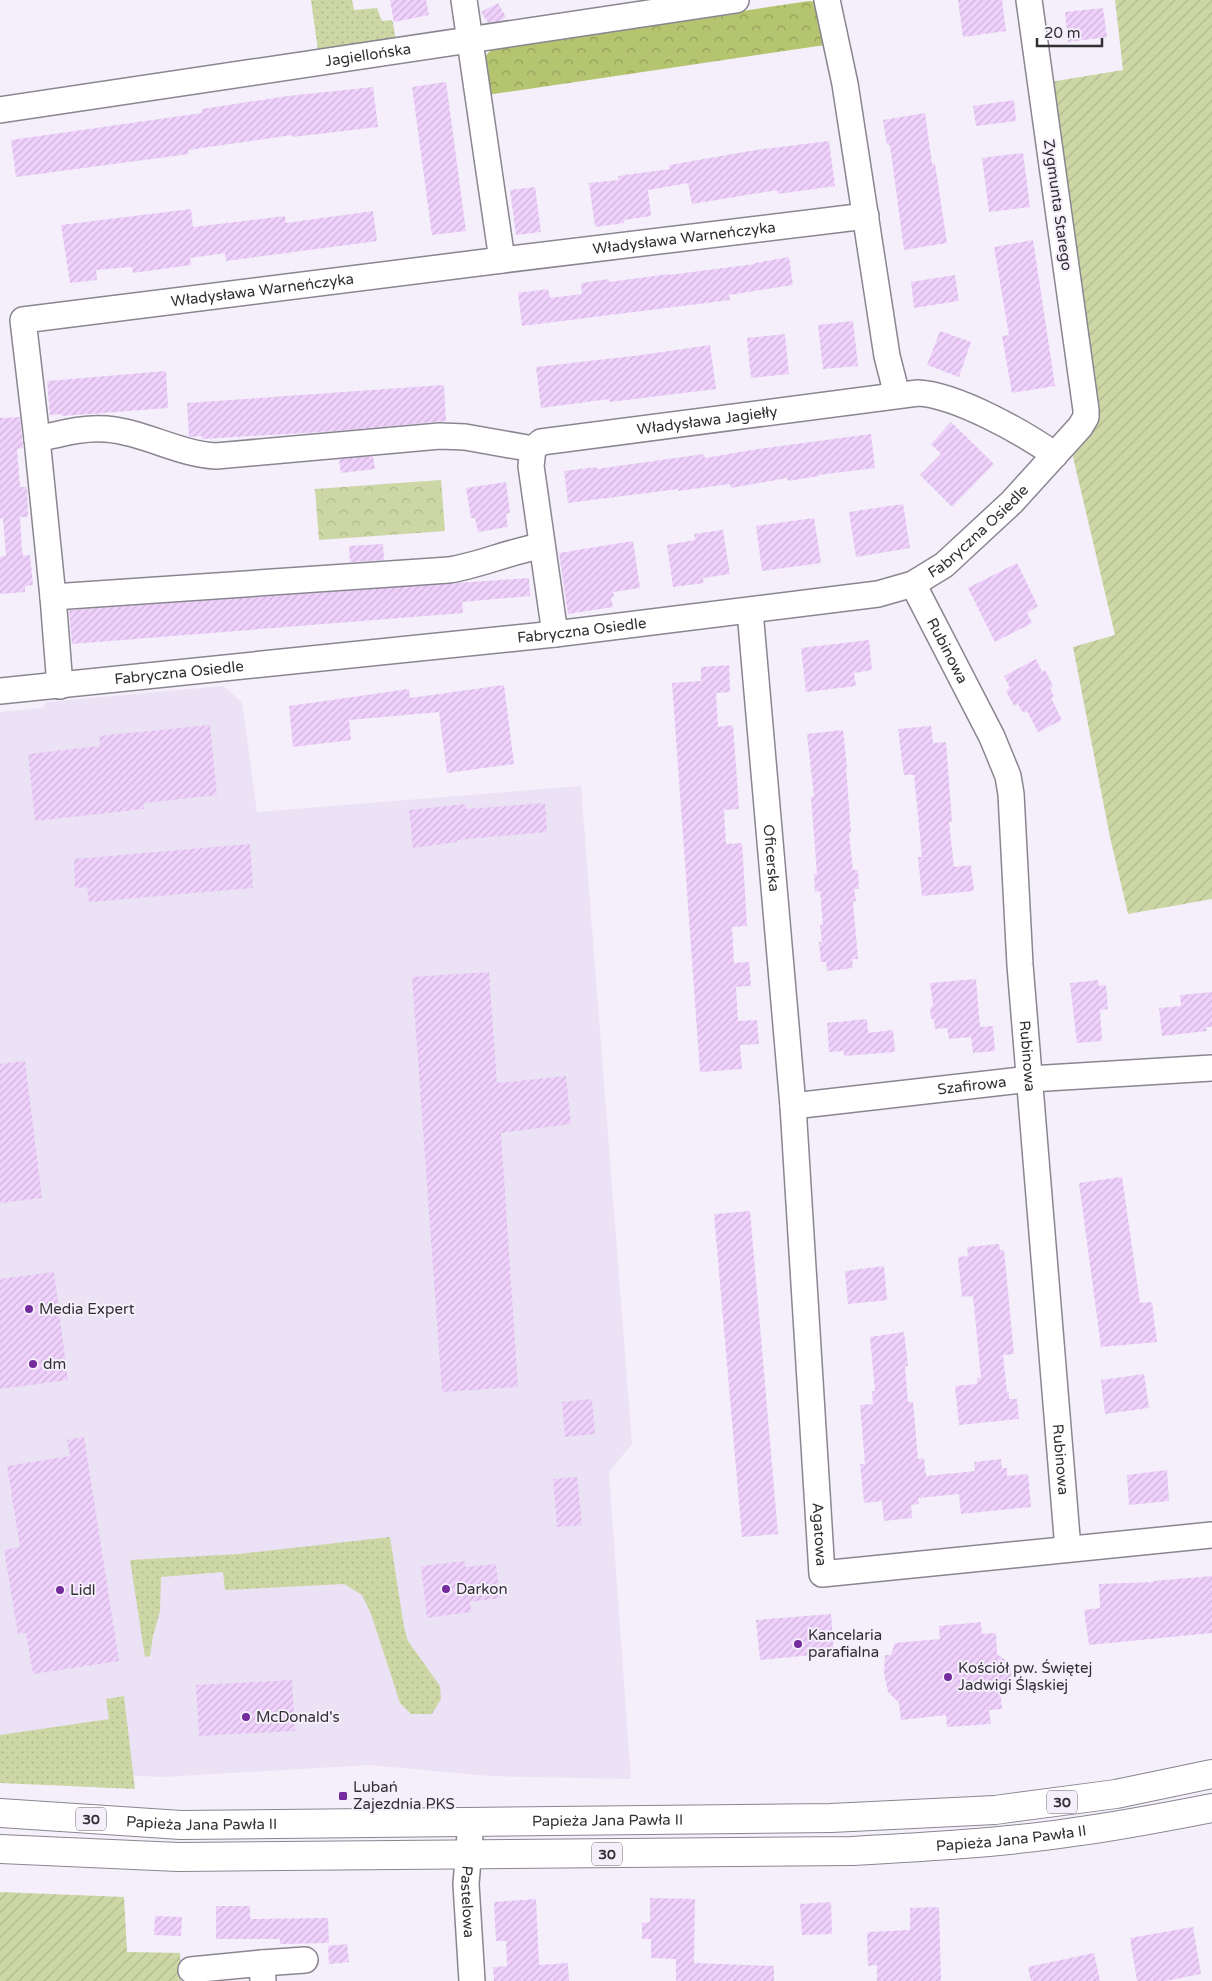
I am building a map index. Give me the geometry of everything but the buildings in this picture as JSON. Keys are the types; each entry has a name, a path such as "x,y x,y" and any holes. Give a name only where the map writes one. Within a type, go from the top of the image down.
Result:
{"main road":[{"name":"Papieża Jana Pawła II","path":"0,1813 182,1825 831,1818 976,1811 1116,1794 1212,1774"},
{"name":"Papieża Jana Pawła II","path":"0,1849 178,1857 851,1851 926,1847 1072,1833 1212,1808"}],"street":[{"path":"464,0 502,260"},
{"name":"Jagiellońska","path":"0,110 736,0"},
{"path":"827,0 845,84 886,356 897,395"},
{"name":"Zygmunta Starego","path":"1029,0 1086,410"},
{"name":"Władysława Warneńczyka","path":"37,439 23,320 866,216"},
{"name":"Władysława Jagiełły","path":"533,449 545,441 924,393 942,397 1006,425 1033,439 1055,455"},
{"name":"Fabryczna Osiedle","path":"0,691 555,634 878,594 913,584 944,565 1012,502 1083,423 1086,410"},
{"path":"60,686 37,439 83,429 108,429 124,432 193,453 216,456 440,436 465,437 533,449 531,466 555,634"},
{"path":"53,597 449,570 467,567 525,548 542,546"},
{"name":"Rubinowa","path":"913,584 992,737 1008,776 1011,794 1020,965 1068,1549"},
{"name":"Oficerska","path":"750,611 793,1106"},
{"name":"Szafirowa","path":"793,1106 1030,1079 1212,1068"},
{"name":"Agatowa","path":"793,1106 822,1574 1212,1536"},
{"name":"Pastelowa","path":"471,1822 466,1884 472,1981"},
{"path":"191,1970 262,1972 305,1960"}],"shaded area":[{"path":"223,686 242,702 257,812 581,786 632,1444 609,1472 631,1779 490,1776 369,1765 164,1777 0,1770 0,712 43,708 47,702"}],"green space":[{"path":"311,0 352,0 354,10 377,8 382,21 392,20 396,41 318,51"},
{"path":"1115,0 1212,0 1212,899 1128,914 1110,837 1073,647 1115,635 1072,453 1098,424 1050,82 1123,70"},
{"path":"809,1 816,2 825,45 487,95 483,59 490,51 497,48"},
{"path":"441,480 445,531 319,540 315,489"},
{"path":"390,1537 404,1627 408,1641 440,1686 441,1699 432,1714 411,1714 400,1703 371,1614 362,1595 344,1584 225,1590 223,1572 161,1577 160,1611 150,1656 145,1657 130,1560 239,1554"},
{"path":"124,1696 135,1789 0,1783 0,1735 109,1719 106,1699"},
{"path":"0,1892 124,1897 127,1952 180,1953 181,1981 0,1981"}],"place":[{"name":"Media Expert","path":"29,1309"},
{"name":"dm","path":"33,1364"},
{"name":"Darkon","path":"446,1589"},
{"name":"Lidl","path":"60,1590"},
{"name":"Kancelaria parafialna","path":"798,1644"},
{"name":"Kościół pw. Świętej Jadwigi Śląskiej","path":"948,1677"},
{"name":"McDonald's","path":"246,1717"},
{"name":"Lubań Zajezdnia PKS","path":"343,1796"}]}
